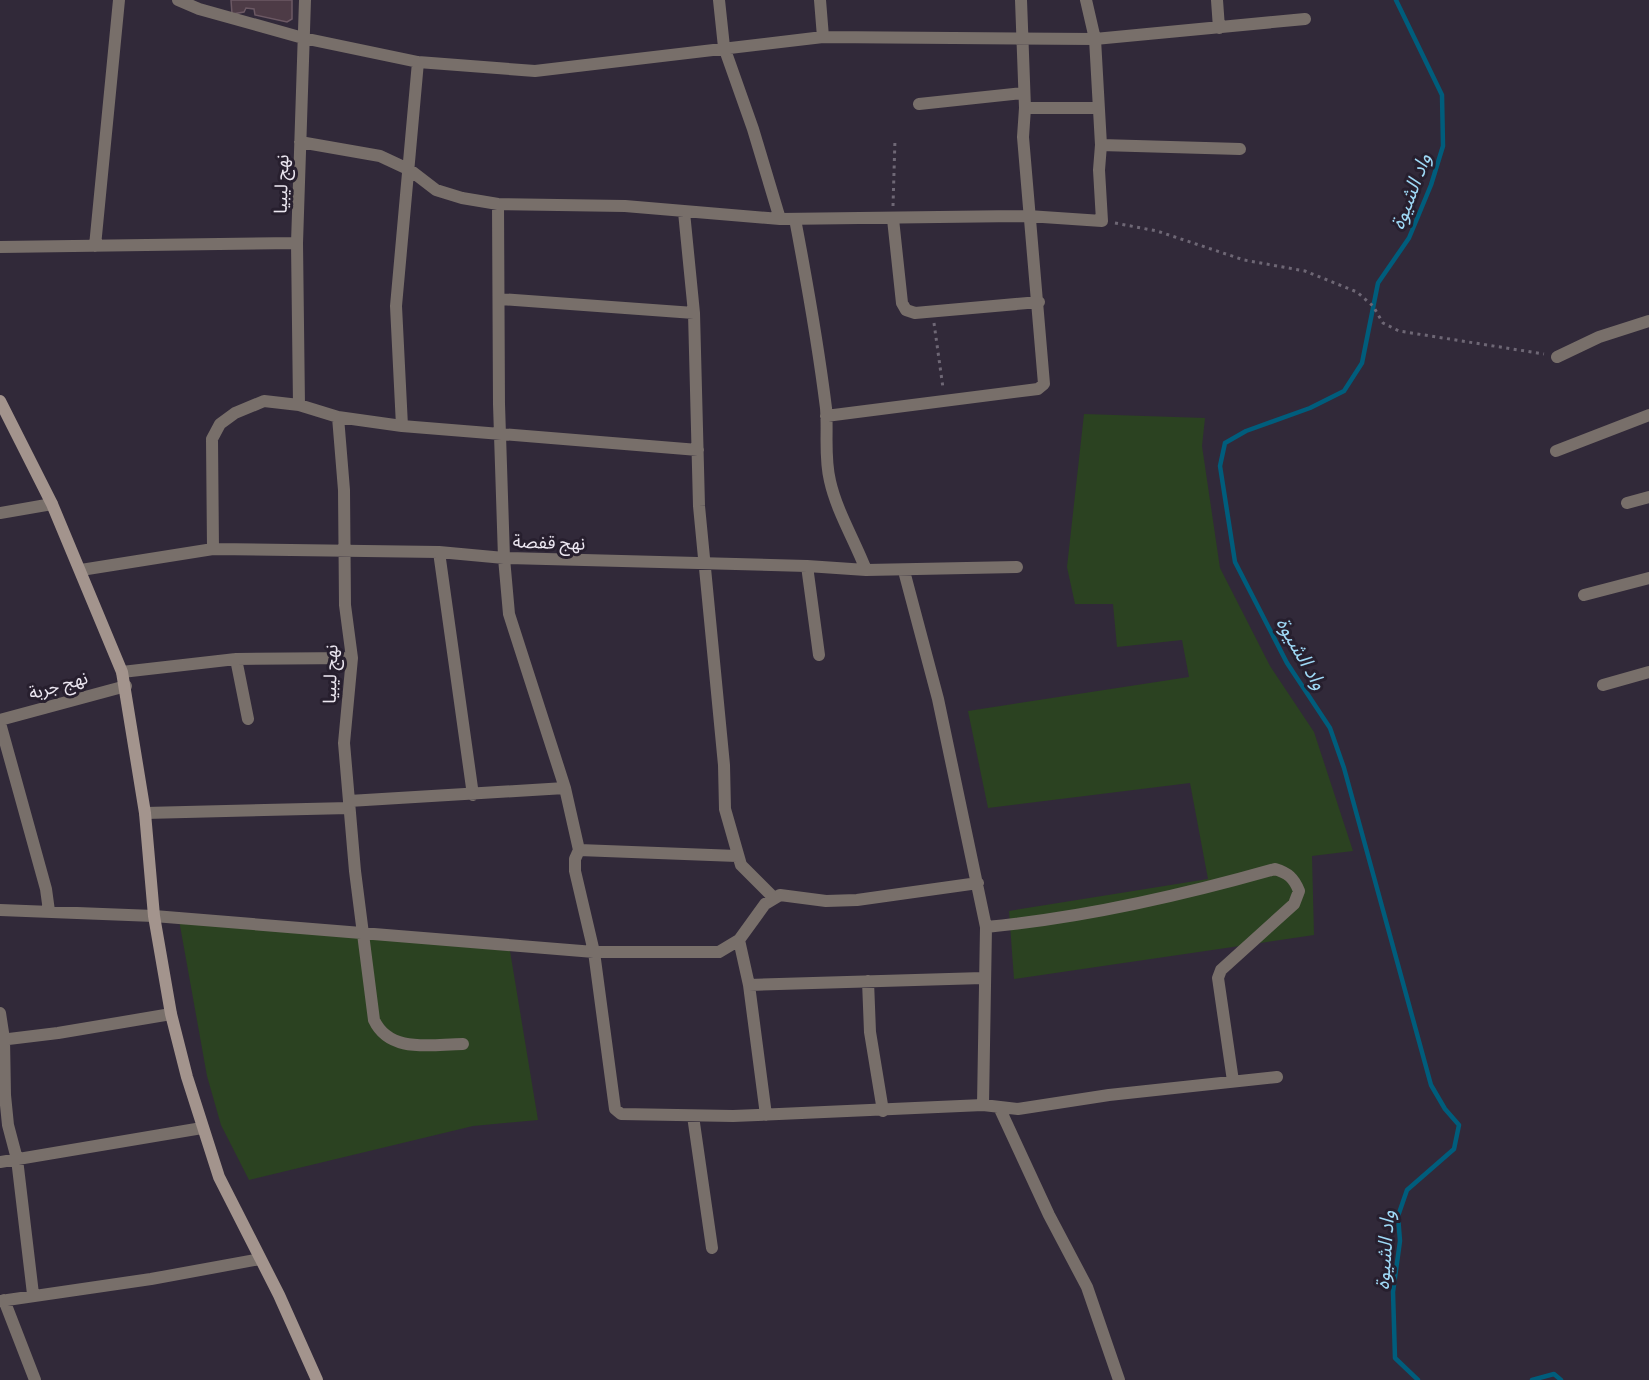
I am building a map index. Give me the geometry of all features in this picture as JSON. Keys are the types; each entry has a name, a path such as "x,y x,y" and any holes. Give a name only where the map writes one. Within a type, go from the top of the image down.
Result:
{"main road":[{"path":"0,401 52,504 122,672 145,813 154,916 171,1014 202,1128 219,1177 317,1380"}],"street":[{"path":"95,246 118,0"},
{"path":"178,0 199,9 303,38 418,62 535,71 823,37 1095,39 1305,20"},
{"name":"نهج ليبيا","path":"299,405 297,243 305,0"},
{"path":"719,0 724,47 780,219"},
{"path":"820,0 823,37"},
{"path":"826,416 1038,389 1044,384 1039,302 1023,137 1025,108 1021,0"},
{"path":"300,142 380,156 410,170 436,190 462,198 498,204 625,206 780,219 1029,216 1102,221 1099,170 1101,145 1097,108 1095,39 1086,0"},
{"path":"1217,0 1219,28"},
{"path":"402,426 396,306 418,62"},
{"path":"919,104 1023,93"},
{"path":"1025,108 1097,108"},
{"path":"1101,145 1240,149"},
{"path":"498,204 499,404 504,558 510,620 566,788 579,850 575,859 575,871 594,952 615,1109 621,1114 693,1116 983,1106 1018,1109 1109,1095 1277,1077"},
{"path":"684,212 694,313 704,563 724,765 722,790 737,856 749,875 773,897 857,900 978,883"},
{"path":"795,219 815,320 826,416 826,461 830,482 834,499 867,570"},
{"path":"892,219 902,303 906,310 915,313 1039,302"},
{"path":"0,247 297,243"},
{"path":"500,299 694,313"},
{"path":"1557,357 1599,338 1649,321"},
{"path":"213,549 212,439 220,424 235,413 264,401 299,405 338,417 402,426 501,436 699,450"},
{"path":"1556,451 1649,415"},
{"name":"نهج ليبيا","path":"338,417 344,490 345,605 352,658 344,743 362,932 374,1020 388,1039 402,1044 463,1044"},
{"path":"1627,503 1649,497"},
{"path":"0,513 52,504"},
{"name":"نهج قفصة","path":"81,570 213,549 438,552 504,558 807,566 904,571 1017,567"},
{"path":"438,552 473,795"},
{"path":"807,566 819,655"},
{"path":"904,571 938,699 986,927 983,978 983,1106"},
{"path":"1584,595 1649,578"},
{"path":"122,672 236,659 352,658"},
{"path":"236,659 248,719"},
{"path":"1604,685 1649,672"},
{"name":"نهج جربة","path":"0,721 126,686"},
{"path":"0,721 46,889 49,911"},
{"path":"145,813 349,804 566,788"},
{"path":"579,850 737,856"},
{"path":"986,927 1044,922 1192,893 1275,869 1285,872 1292,877 1299,891 1294,904 1221,970 1218,978 1233,1081"},
{"path":"0,910 154,916 594,952 719,952 739,940 765,904 773,897"},
{"path":"739,940 749,985 766,1115"},
{"path":"749,985 983,978"},
{"path":"868,981 870,1032 884,1111"},
{"path":"0,1013 5,1095 17,1159 33,1294"},
{"path":"2,1040 58,1034 171,1014"},
{"path":"999,1107 1049,1215 1087,1287 1119,1380"},
{"path":"693,1116 712,1248"},
{"path":"0,1162 202,1128"},
{"path":"35,1380 2,1300 151,1279 260,1259"}],"path":[{"path":"892,219 895,139"},
{"path":"1102,221 1157,231 1235,257 1305,271 1357,292 1373,306 1383,323 1399,331 1503,346 1557,357"},
{"path":"933,311 945,401"}],"green space":[{"path":"1084,414 1205,418 1202,446 1220,568 1270,666 1314,732 1353,851 1312,856 1314,935 1014,979 1009,911 1208,879 1190,783 988,808 968,711 1189,677 1182,640 1117,647 1113,604 1075,604 1067,567"},
{"path":"179,920 510,951 538,1120 473,1126 249,1180 221,1125 207,1076"}],"building":[{"path":"231,0 292,0 292,19 287,22 255,15 254,9 246,8 244,12 232,14"}],"waterway":[{"name":"واد الشيوة","path":"1396,0 1442,95 1443,146 1431,185 1409,238 1378,283 1362,363 1344,391 1310,408 1246,431 1225,443 1220,466 1235,562 1287,663 1330,728 1344,768 1431,1085 1445,1109 1459,1125 1454,1149 1407,1190 1398,1216 1400,1241 1393,1292 1395,1358 1418,1380"},
{"name":"واد الشيوة","path":"1532,1380 1554,1374 1561,1380"}]}
